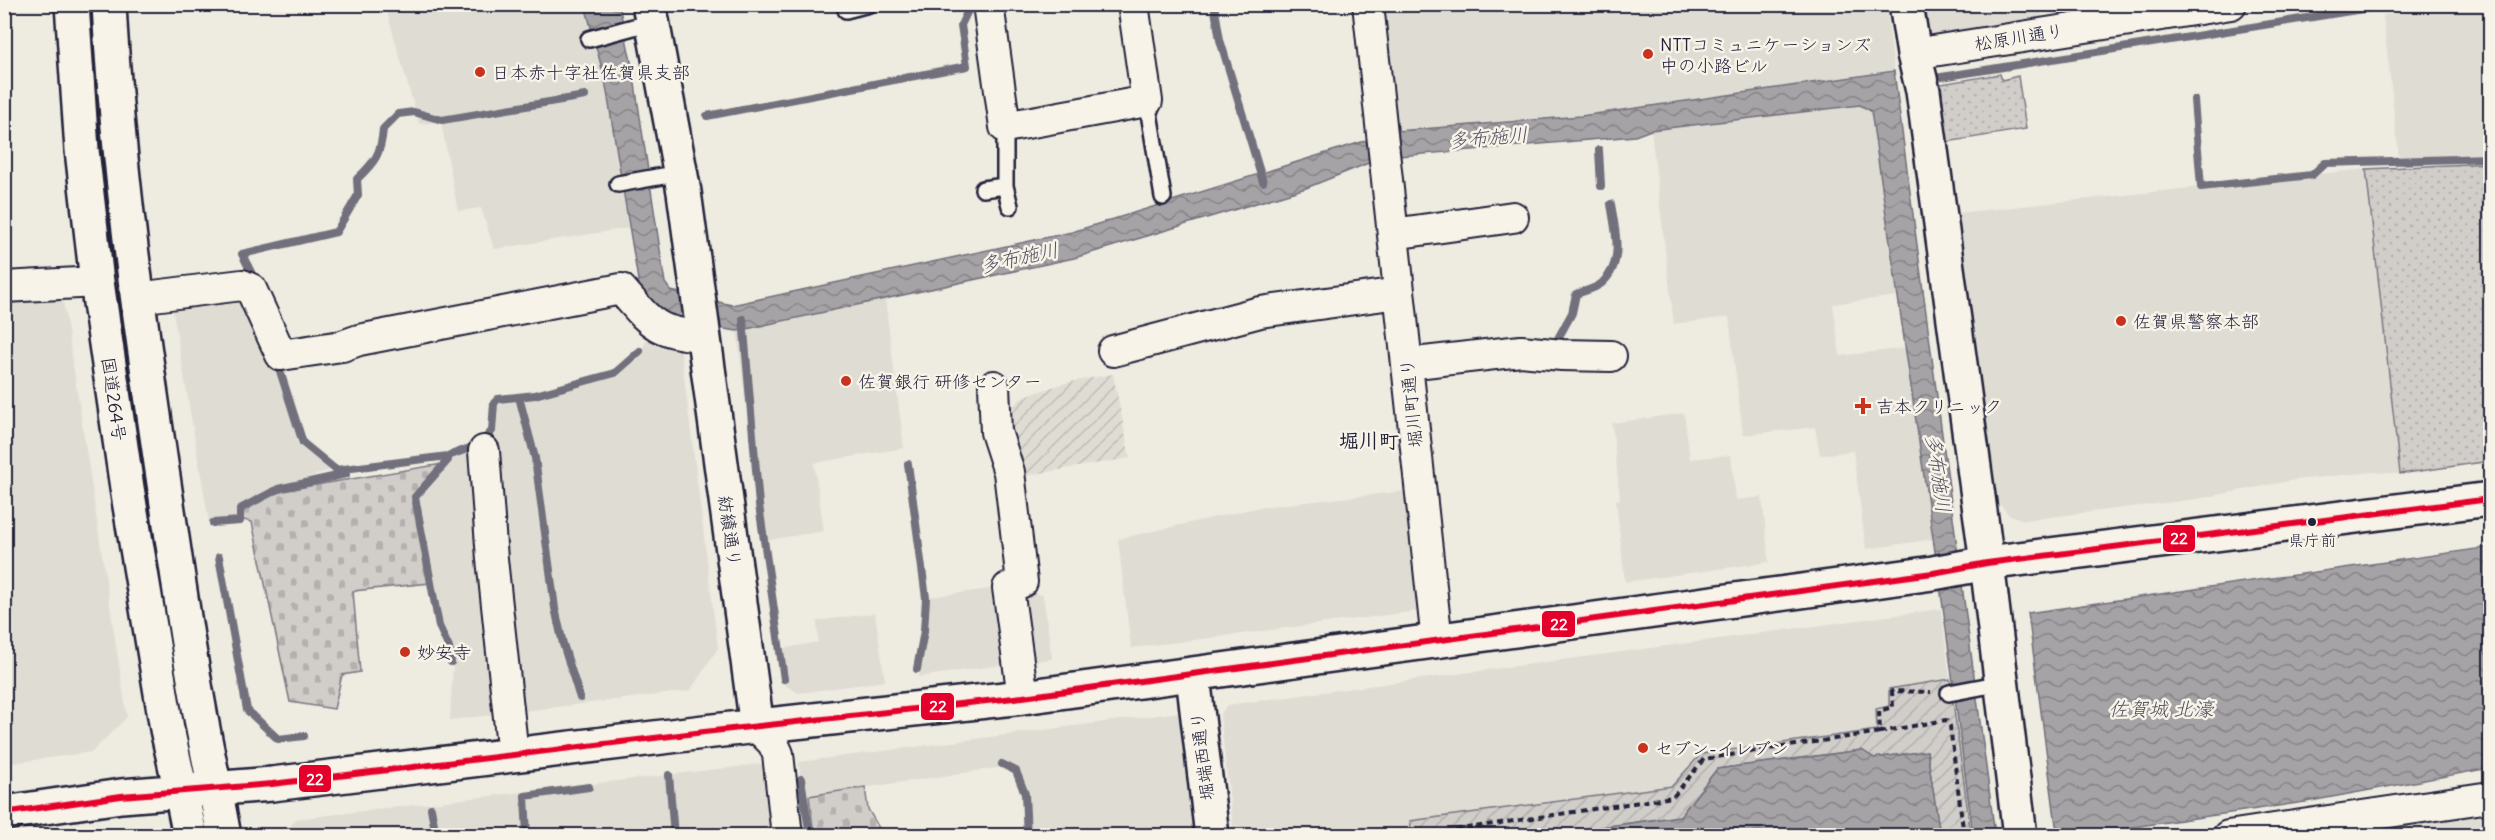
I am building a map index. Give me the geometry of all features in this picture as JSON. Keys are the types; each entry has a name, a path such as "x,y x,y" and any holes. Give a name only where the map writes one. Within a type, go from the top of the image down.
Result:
{"main road":[{"name":"国道264号","path":"72,4 82,150 97,282 127,488 167,729 190,836"},
{"name":"国道264号","path":"109,4 119,146 137,297 201,723 224,836"},
{"path":"1906,4 1918,70 1993,685 2020,836"},
{"path":"643,19 668,175"},
{"name":"紡績通り","path":"668,175 696,280 757,727"},
{"path":"4,813 121,796 272,784 1193,676 1979,566 2490,499"},
{"name":"堀端西通り","path":"1193,676 1212,836"}],"street":[{"path":"988,4 1005,127 1147,101 1133,4"},
{"name":"堀川町通り","path":"1368,4 1437,642"},
{"name":"松原川通り","path":"1918,70 2231,4"},
{"path":"1393,234 1513,217"},
{"path":"4,287 97,282"},
{"path":"137,297 242,285 251,289 281,355 342,346 359,340 621,289 657,327 681,334 703,336"},
{"path":"1113,351 1260,312 1399,293"},
{"path":"1407,364 1521,351 1611,356"},
{"path":"994,386 996,432 1009,472 1022,582 1008,588 1023,697"},
{"path":"484,451 492,559 513,755"},
{"path":"757,727 773,743 778,754 788,836"},
{"path":"2228,836 2490,797"}],"lane":[{"path":"846,10 869,4"},
{"path":"589,39 643,19"},
{"path":"1147,101 1163,197"},
{"path":"1005,127 1005,186 1010,206"},
{"path":"618,184 668,175"},
{"path":"983,189 1005,186"},
{"path":"1948,693 1993,685"}],"path":[{"path":"1880,732 1879,711 1893,707 1892,691 1948,693"},
{"path":"1414,836 1673,797 1704,759 1946,720 1950,726 1964,836"}],"shaded area":[{"path":"385,5 585,5 605,80 629,228 494,249 481,208 458,211 441,122 419,124"},
{"name":"NTTコミュニケーションズ 中の小路ビル","path":"1384,5 1886,5 1894,71 1581,116 1397,131"},
{"path":"1920,5 2040,5 2044,26 1926,45"},
{"path":"2460,5 2490,5 2490,163 2400,166 2383,15"},
{"path":"1860,105 1871,111 1897,296 1833,304 1840,356 1905,348 1934,539 1866,549 1853,451 1820,455 1815,427 1743,435 1729,317 1674,324 1651,130"},
{"path":"2366,169 2400,474 2373,472 2294,480 2197,499 2025,520 2009,515 1998,502 1957,213"},
{"path":"251,282 308,446 339,467 276,488 239,509 239,519 209,522 169,288"},
{"path":"62,293 127,717 92,752 5,764 4,295"},
{"path":"885,299 904,448 814,463 824,531 762,541 737,331"},
{"path":"656,319 678,329 718,648 690,691 450,720 453,662 451,648 441,625 416,497 450,461 450,453 483,443 493,431 495,405 500,400 537,396 616,374 641,352"},
{"path":"1113,374 1130,458 1017,477 1003,414 1025,396 1065,383"},
{"path":"1684,413 1690,459 1731,455 1736,500 1762,497 1769,562 1625,582 1616,500 1620,499 1612,423"},
{"path":"1406,491 1422,606 1418,611 1131,648 1118,539 1261,507"},
{"path":"997,588 1008,664 919,677 929,597"},
{"path":"1033,593 1043,595 1052,659 1027,662 1018,596"},
{"path":"1941,609 1950,679 1889,689 1890,706 1876,709 1877,730 1701,754 1672,786 1411,821 1412,836 1234,835 1220,715 1227,705"},
{"path":"875,613 885,681 799,693 780,682 776,650 818,642 817,621"},
{"path":"1181,712 1203,835 1030,835 1027,794 1018,771 1004,767 802,797 799,762"},
{"path":"769,763 778,836 282,836 296,819"},
{"path":"2490,814 2490,835 2338,835 2385,829"}],"green space":[{"path":"2000,74 2002,80 2018,76 2026,129 1947,142 1941,84"},
{"path":"2490,163 2490,461 2400,474 2366,169"},
{"path":"442,464 413,497 430,583 353,591 360,672 342,675 334,709 290,702 252,522 239,519 238,509 285,490"},
{"path":"1950,679 1971,835 1940,835 1927,751 1874,758 1861,750 1717,769 1680,816 1545,835 1412,835 1410,821 1672,786 1701,754 1877,730 1876,709 1889,706 1889,689"},
{"path":"865,787 868,809 883,835 814,835 809,796"}],"water":[{"name":"多布施川","path":"585,5 619,5 633,71 665,283 671,291 732,305 1072,232 1397,131 1581,116 1894,71 1995,835 1973,835 1944,614 1871,111 1860,105 1651,130 1635,136 1399,156 1371,162 1306,188 1074,258 737,331 666,320 641,298 605,80"},
{"name":"佐賀城 北濠","path":"2490,547 2490,768 2305,802 2078,835 2070,835 2056,825 2028,613"},
{"path":"1862,750 1874,758 1927,751 1940,835 1545,835 1680,816 1717,769"}],"waterway":[{"path":"707,116 967,66 961,25 971,4"},
{"path":"1214,4 1220,40 1263,182"},
{"path":"1929,79 2394,4"},
{"path":"255,280 242,254 336,232 358,195 357,179 373,162 379,151 383,129 398,114 414,112 442,120 585,96"},
{"path":"2194,100 2201,187 2312,175 2325,163 2490,158"},
{"path":"1599,150 1601,186"},
{"path":"1556,342 1572,313 1576,294 1602,283 1614,266 1617,246 1611,204"},
{"path":"743,319 759,505 784,679"},
{"path":"213,523 240,521 240,509 278,489 346,474 336,470 448,456 478,445 492,431 494,403 498,399 535,395 615,373 640,351"},
{"path":"280,371 303,443 336,470"},
{"path":"519,397 535,458 555,608 563,644 580,698"},
{"path":"448,456 448,460 415,497 439,626 449,648 451,662"},
{"path":"908,464 926,598 924,631 917,669"},
{"path":"219,557 247,710 278,739 304,736"},
{"path":"1002,764 1016,771 1025,794 1027,836"},
{"path":"669,775 674,836"},
{"path":"801,779 810,836"},
{"path":"527,836 525,796 589,787"},
{"path":"431,808 436,836"}],"transit line":[{"name":"22","path":"4,813 121,796 272,784 704,732 1023,697 1933,573 1987,563 2490,499"}],"place":[{"name":"NTTコミュニケーションズ 中の小路ビル","path":"1648,54"},
{"name":"日本赤十字社佐賀県支部","path":"480,72"},
{"name":"佐賀県警察本部","path":"2121,321"},
{"name":"佐賀銀行 研修センター","path":"846,381"},
{"name":"吉本クリニック","path":"1863,406"},
{"name":"県庁前","path":"2312,522"},
{"name":"妙安寺","path":"405,652"},
{"name":"セブン-イレブン","path":"1643,748"}],"district":[{"name":"堀川町","path":"1369,440"}]}
